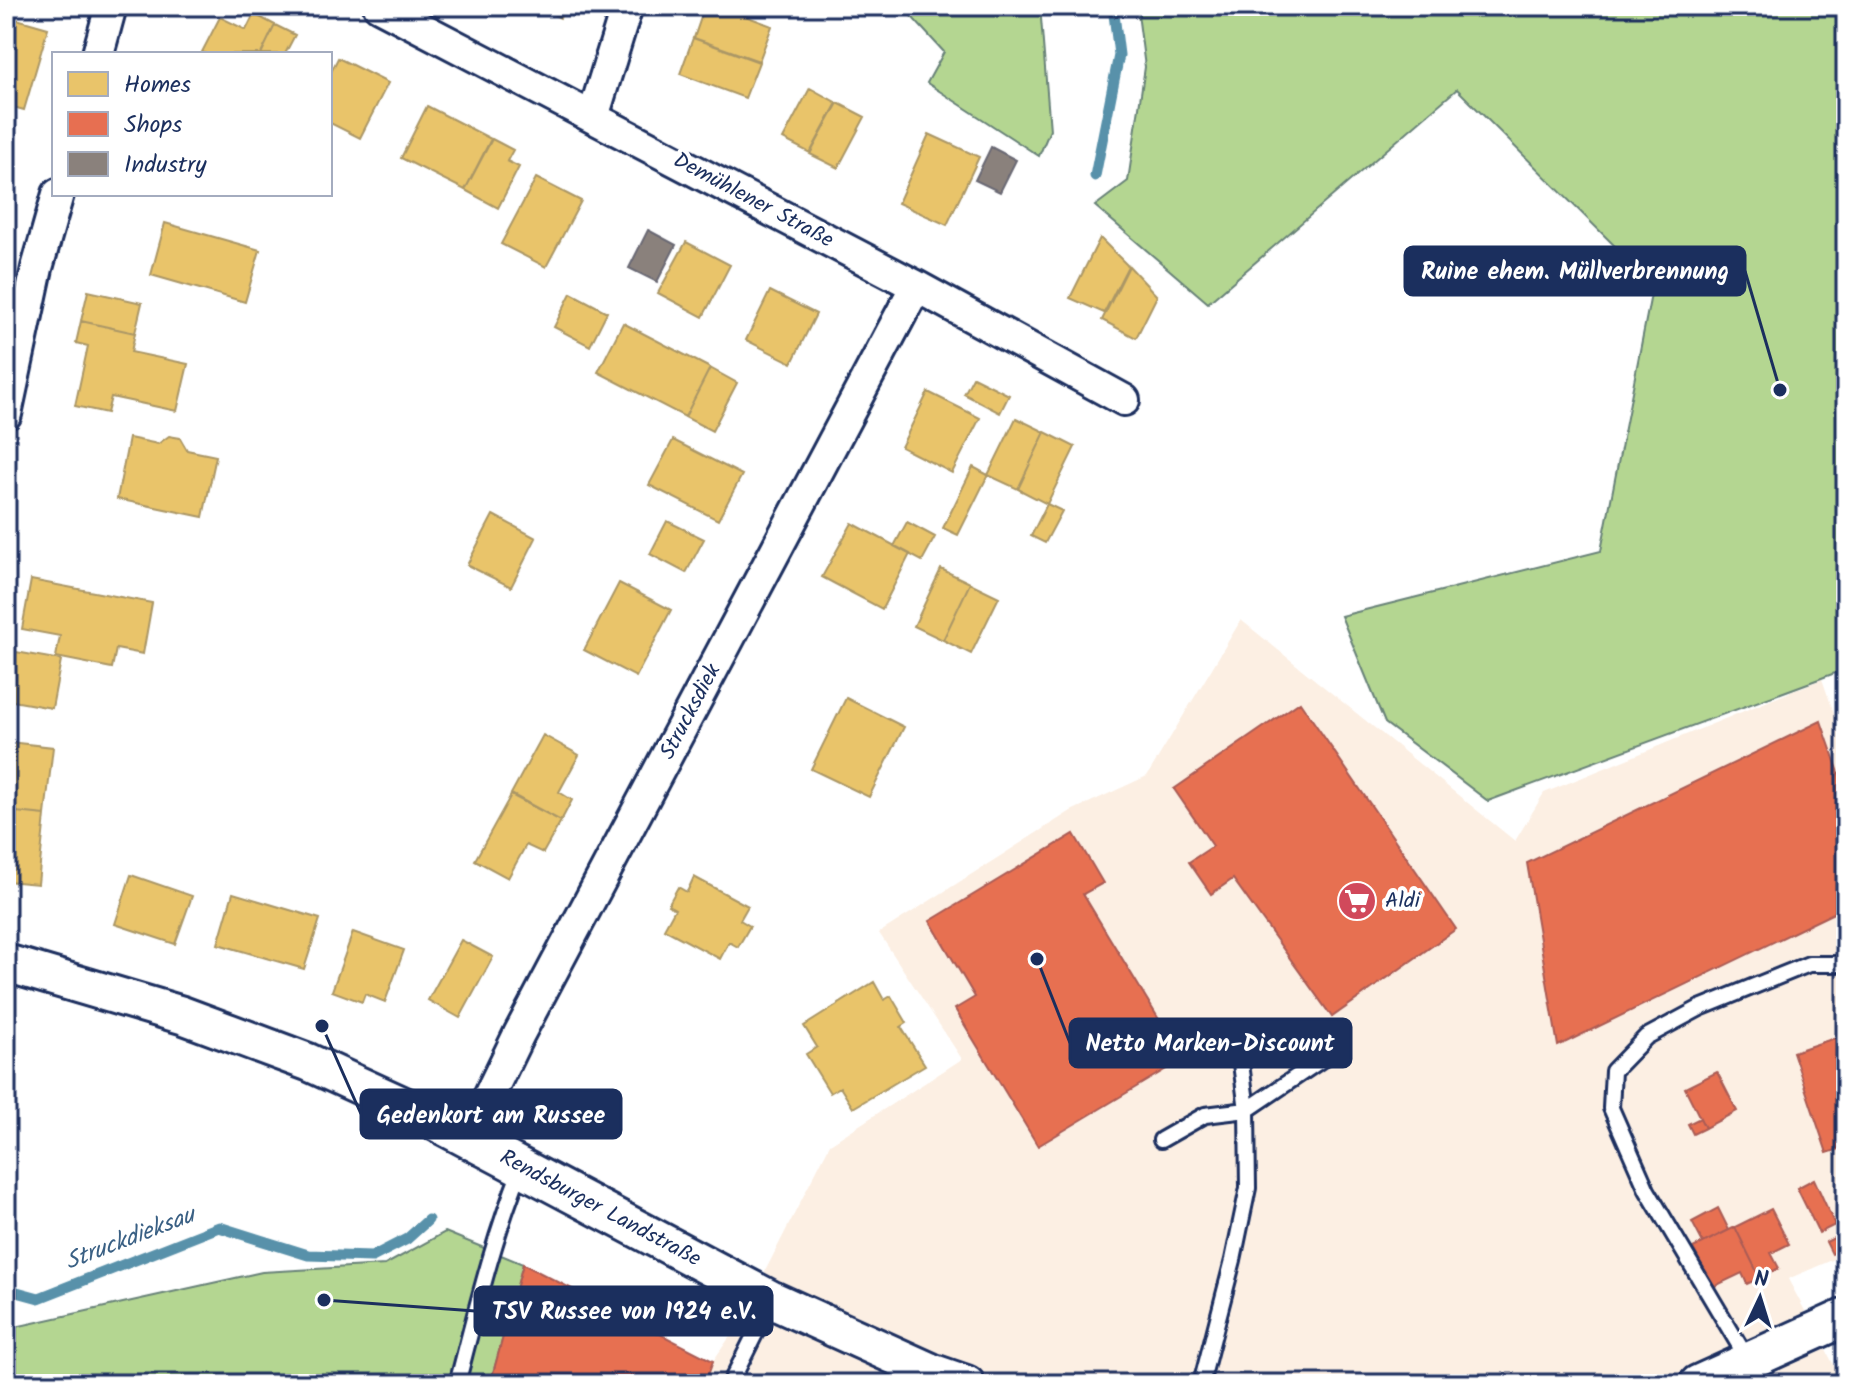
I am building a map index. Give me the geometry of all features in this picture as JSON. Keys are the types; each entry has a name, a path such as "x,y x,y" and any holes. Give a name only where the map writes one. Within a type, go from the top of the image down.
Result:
{"street":[{"path":"99,52 111,6"},
{"name":"Demühlener Straße","path":"379,6 916,286 1124,400"},
{"path":"593,117 627,6"},
{"path":"6,414 37,268 57,196"},
{"name":"Strucksdiek","path":"468,1139 519,1034 916,286"},
{"name":"Rendsburger Landstraße","path":"6,963 182,1015 294,1057 413,1110 772,1300 931,1372 966,1384"},
{"path":"1698,1384 1740,1371 1846,1318"}],"lane":[{"path":"1740,1371 1647,1190 1611,1108 1613,1071 1646,1037 1700,1008 1809,964 1846,964"},
{"path":"1201,1384 1248,1188 1247,1110 1239,1048"},
{"path":"1161,1140 1205,1115 1247,1110 1327,1056"},
{"path":"457,1384 490,1256 521,1168"},
{"path":"730,1384 772,1300"}],"shaded area":[{"path":"1241,620 1515,841 1544,793 1822,679 1846,747 1846,1254 1788,1279 1844,1384 705,1384 713,1361 736,1328 830,1144 962,1059 879,933 1071,811 1147,776"}],"green space":[{"path":"902,6 1040,6 1050,130 1039,156 927,83 944,52"},
{"path":"1137,6 1846,6 1846,669 1488,801 1385,723 1341,616 1601,551 1653,284 1457,89 1208,303 1095,206 1128,181 1145,67"},
{"path":"445,1232 523,1264 490,1384 6,1384 6,1329 262,1272 385,1265"}],"building: Homes":[{"path":"538,6 566,6 560,18"},
{"path":"705,6 719,6 772,26 759,61 694,38"},
{"path":"254,14 275,25 262,52 202,52 220,17 246,30"},
{"path":"6,16 48,28 24,110 6,105"},
{"path":"275,25 295,35 286,52 262,52"},
{"path":"693,38 759,62 745,98 680,74"},
{"path":"338,58 388,83 360,138 332,124 332,70"},
{"path":"810,88 837,103 810,153 783,139"},
{"path":"838,103 865,117 838,168 810,154"},
{"path":"427,106 491,139 465,190 401,158"},
{"path":"929,134 979,157 947,225 898,203"},
{"path":"492,139 513,150 507,161 519,167 498,208 465,190"},
{"path":"6,168 14,170 7,197 6,197"},
{"path":"536,178 581,201 546,267 501,244"},
{"path":"165,223 260,250 245,302 151,275"},
{"path":"1100,238 1128,266 1104,313 1070,298"},
{"path":"686,242 730,265 703,317 658,293"},
{"path":"1129,266 1157,296 1136,338 1102,320"},
{"path":"88,291 142,303 135,333 81,321"},
{"path":"770,291 816,314 792,363 746,340"},
{"path":"571,293 607,312 590,346 554,327"},
{"path":"81,321 135,333 131,352 188,364 177,411 111,397 107,413 75,406 88,346 76,343"},
{"path":"623,323 710,368 685,417 598,372"},
{"path":"710,368 737,383 712,431 685,417"},
{"path":"973,377 1009,395 1000,413 964,394"},
{"path":"928,392 980,418 952,473 901,447"},
{"path":"1016,418 1045,432 1018,489 988,475"},
{"path":"1045,432 1075,447 1047,504 1018,489"},
{"path":"169,436 180,438 187,450 216,456 203,517 117,499 129,438 158,444"},
{"path":"673,440 742,475 718,520 649,485"},
{"path":"973,467 988,475 958,535 943,528"},
{"path":"1047,504 1062,511 1045,543 1031,536"},
{"path":"493,515 536,538 511,587 467,565"},
{"path":"667,521 704,539 686,573 650,554"},
{"path":"907,522 935,537 922,561 894,546"},
{"path":"852,523 910,554 882,609 822,577"},
{"path":"941,569 970,583 943,640 914,626"},
{"path":"31,580 152,603 143,654 116,649 112,668 56,657 60,636 22,629"},
{"path":"619,583 671,610 636,677 584,650"},
{"path":"970,583 999,597 971,654 943,640"},
{"path":"16,652 61,660 52,708 7,700"},
{"path":"846,698 904,727 869,797 811,769"},
{"path":"543,735 579,755 559,792 572,800 561,821 511,794"},
{"path":"9,742 53,747 45,815 6,811"},
{"path":"511,795 561,821 543,853 526,845 508,878 475,860"},
{"path":"6,811 45,815 38,884 6,881"},
{"path":"131,875 192,896 175,944 115,924"},
{"path":"694,877 748,906 740,920 750,926 738,947 729,942 720,959 664,929 675,909 668,905 678,887 687,892"},
{"path":"233,893 320,919 304,969 218,944"},
{"path":"353,932 404,950 385,1002 365,994 362,1002 332,991"},
{"path":"461,940 493,957 460,1018 428,1000"},
{"path":"874,982 884,1000 891,996 907,1023 901,1027 925,1065 853,1108 840,1087 830,1093 806,1054 817,1047 804,1026"}],"building: Shops":[{"path":"1300,702 1456,929 1332,1017 1233,879 1211,894 1189,862 1213,846 1174,789"},
{"path":"1821,721 1846,793 1846,907 1558,1046 1527,863"},
{"path":"1074,834 1103,883 1083,894 1183,1059 1038,1146 955,1009 975,997 930,921"},
{"path":"1846,1034 1846,1061 1838,1037"},
{"path":"1838,1037 1846,1061 1846,1147 1827,1153 1793,1052"},
{"path":"1717,1072 1737,1111 1705,1128 1685,1088"},
{"path":"1700,1118 1705,1128 1693,1134 1688,1124"},
{"path":"1814,1179 1835,1225 1819,1233 1797,1188"},
{"path":"1718,1208 1729,1230 1703,1243 1692,1222"},
{"path":"1771,1209 1789,1244 1771,1253 1779,1268 1760,1278 1735,1227"},
{"path":"1735,1227 1760,1278 1747,1284 1742,1273 1713,1287 1693,1248"},
{"path":"1842,1234 1846,1247 1832,1254 1826,1242"},
{"path":"523,1264 713,1361 705,1384 490,1384"}],"building: Industry":[{"path":"991,147 1016,160 1000,192 975,180"},
{"path":"648,230 676,245 657,282 629,268"}],"waterway":[{"name":"Struckdieksau","path":"1095,176 1119,55 1113,6"},
{"name":"Struckdieksau","path":"6,1289 39,1298 219,1227 308,1255 372,1257 407,1239 428,1220"}],"place":[{"name":"Ruine ehem. Müllverbrennung","path":"1780,390"},
{"name":"Aldi","path":"1357,901"},
{"name":"Netto Marken-Discount","path":"1037,959"},
{"name":"Gedenkort am Russee","path":"322,1026"},
{"name":"TSV Russee von 1924 e.V.","path":"324,1300"}]}
